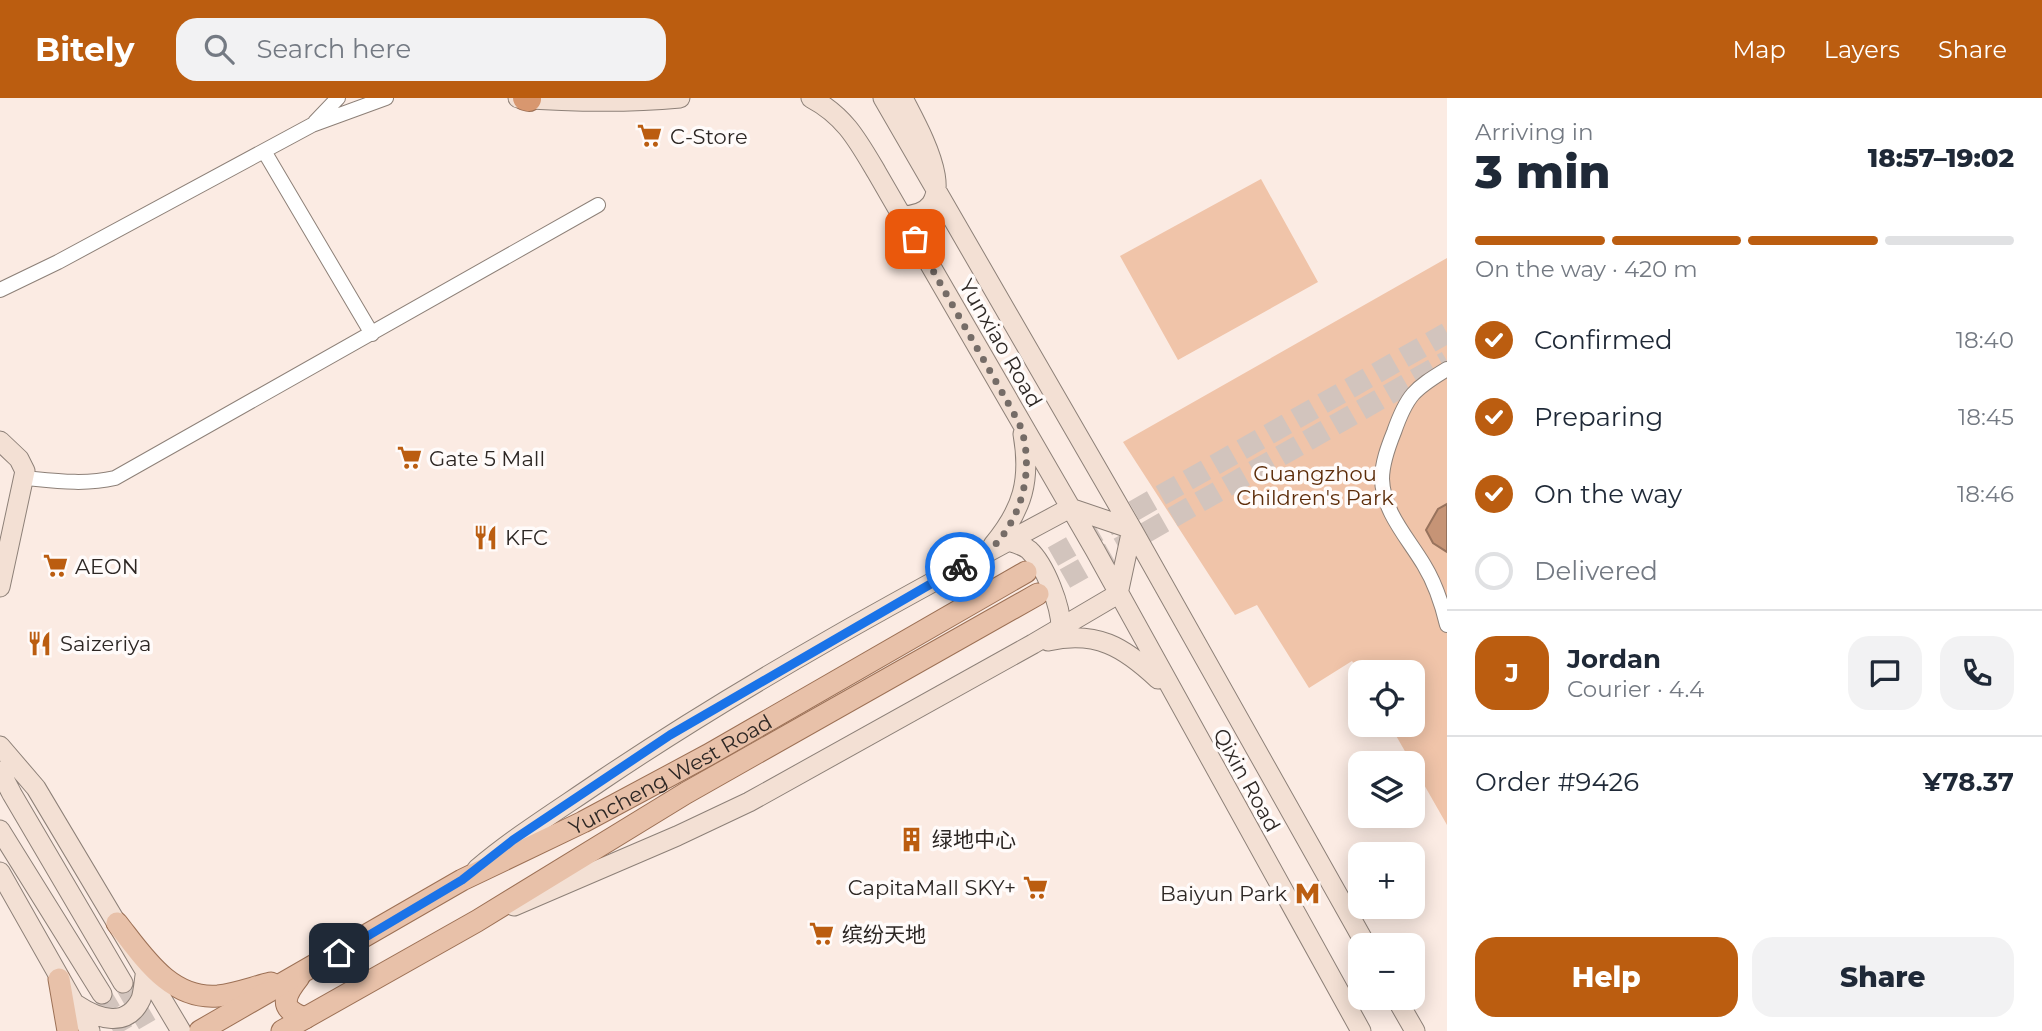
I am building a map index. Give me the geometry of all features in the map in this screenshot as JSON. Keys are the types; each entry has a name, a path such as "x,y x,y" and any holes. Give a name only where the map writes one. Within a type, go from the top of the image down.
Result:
{"main road":[{"path":"519,98 600,102 680,98"},
{"name":"Yunxiao Road","path":"811,98 827,106 843,120 1095,551"},
{"name":"Yunxiao Road","path":"883,98 1132,529"},
{"path":"901,216 921,214 930,208 936,200 937,190 930,158 903,98"},
{"path":"988,552 1016,515 1025,483 1022,429 1007,401"},
{"path":"0,441 24,466 25,478 0,587"},
{"path":"462,880 513,840 681,728 1070,508 1132,529 1118,594 749,802 631,856 477,921"},
{"name":"Qixin Road","path":"1132,529 1359,933"},
{"path":"1008,541 1019,544 1034,556 1055,595 1061,616 1061,628"},
{"name":"Qixin Road","path":"1095,551 1361,1031"},
{"name":"Yuncheng West Road","path":"200,1031 462,880 636,795 1026,572"},
{"name":"Yuncheng West Road","path":"282,1031 477,921 686,793 1038,594"},
{"path":"1033,644 1072,636 1098,639 1121,649 1140,662 1172,691"},
{"path":"0,746 36,788 181,1031"},
{"path":"0,771 122,983"},
{"path":"0,830 102,994"},
{"path":"0,872 90,1031"},
{"path":"117,923 156,972 191,993 219,996 300,975"},
{"path":"73,1003 104,1019 111,1020 124,1015 139,1002 146,970"},
{"path":"288,1031 305,1018 290,1011 286,1003 287,994 300,975"},
{"path":"59,979 68,1031"},
{"path":"1403,1010 1415,1031"}],"street":[{"path":"312,125 338,98"},
{"path":"0,290 58,262 312,125 386,98"},
{"path":"264,151 372,334"},
{"path":"25,478 96,482 115,478 598,205"},
{"path":"1447,369 1415,389 1406,401 1388,447 1382,478 1386,501 1392,515 1429,574 1447,625"}],"green space":[{"path":"1261,179 1318,282 1178,360 1120,256"},
{"name":"Guangzhou Children's Park","path":"1447,258 1447,825 1425,786 1425,751 1405,751 1397,737 1425,737 1425,660 1348,660 1348,664 1309,688 1257,605 1235,615 1123,442"}],"shaded area":[{"path":"1447,504 1447,552 1433,543 1426,530 1438,509"}],"tunnel":[{"path":"1026,572 1447,333"},
{"path":"1038,594 1447,361"},
{"path":"123,983 151,1031"},
{"path":"102,994 124,1031"}],"way so far":[{"path":"915,239 1022,429 1025,483 1016,515 988,552 960,567"}],"place":[{"name":"C-Store","path":"650,136"},
{"name":"Gate 5 Mall","path":"409,458"},
{"name":"KFC","path":"485,537"},
{"name":"AEON","path":"55,566"},
{"name":"Saizeriya","path":"40,643"},
{"name":"绿地中心","path":"912,839"},
{"name":"CapitaMall SKY+","path":"1036,887"},
{"name":"Baiyun Park","path":"1307,893"},
{"name":"缤纷天地","path":"822,934"}],"route":[{"path":"339,953 462,880 497,851 670,735 960,567"}]}
